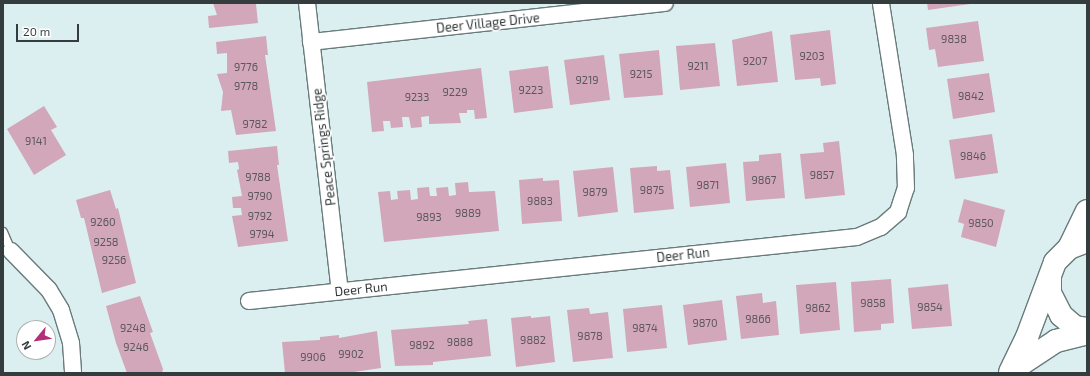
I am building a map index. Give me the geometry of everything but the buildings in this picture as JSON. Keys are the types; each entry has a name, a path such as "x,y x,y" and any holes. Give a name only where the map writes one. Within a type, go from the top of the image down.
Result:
{"street":[{"name":"Peace Springs Ridge","path":"307,3 340,291"},
{"name":"Deer Village Drive","path":"311,42 665,3"},
{"name":"Deer Run","path":"249,301 857,237 881,227 898,212 906,181 905,155 881,3"},
{"path":"1009,372 1027,337 1056,262 1078,244 1087,211"},
{"path":"11,250 49,290 61,310 71,343 73,373"},
{"path":"1050,277 1050,293 1061,315 1075,326 1087,329"},
{"path":"1009,372 1056,341 1087,333"}],"lane":[{"path":"3,232 11,250"}]}
